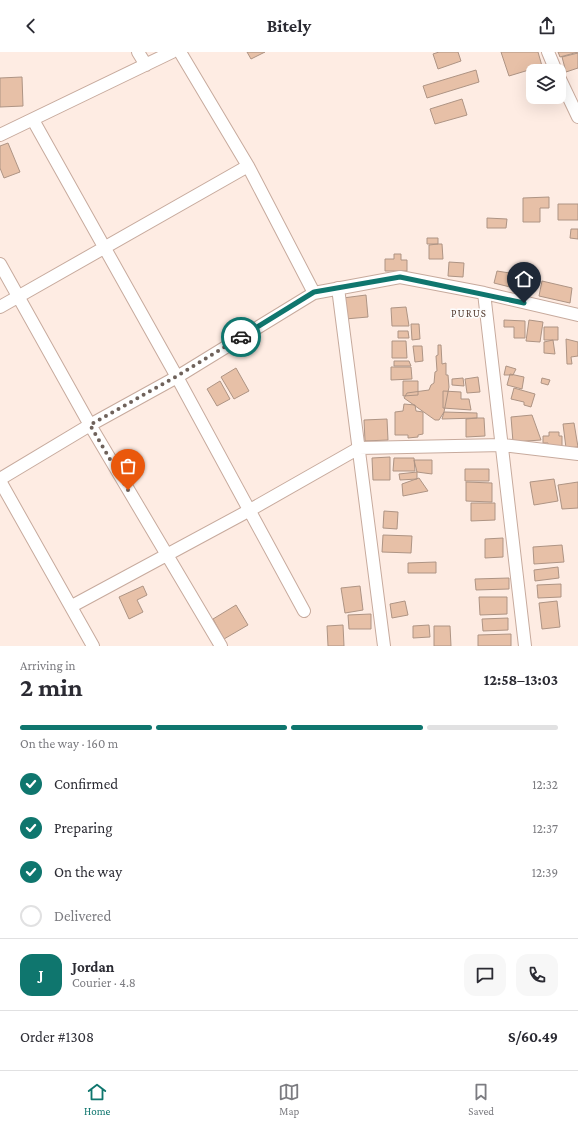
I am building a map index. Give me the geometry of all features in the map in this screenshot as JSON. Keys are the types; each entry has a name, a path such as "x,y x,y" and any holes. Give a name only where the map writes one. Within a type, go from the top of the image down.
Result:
{"street":[{"path":"138,52 146,65"},
{"path":"0,135 172,52"},
{"path":"180,52 248,166 314,292"},
{"path":"548,52 553,64"},
{"path":"566,92 578,117"},
{"path":"33,120 177,376 304,611"},
{"path":"0,307 248,166"},
{"path":"0,264 90,425 221,646"},
{"path":"93,646 72,606 0,480 90,425 177,376 314,292 400,277 484,293 578,316"},
{"path":"338,288 384,646"},
{"path":"484,293 503,445 525,646"},
{"path":"72,606 250,510 359,448 503,445 578,454"}],"building":[{"path":"247,52 265,52 251,59"},
{"path":"439,52 458,52 461,61 438,69 433,54"},
{"path":"501,52 538,52 541,64 526,64 526,71 509,76"},
{"path":"558,52 578,52 560,57"},
{"path":"578,53 578,68 566,72 566,64 564,64 562,57"},
{"path":"476,70 479,82 427,98 423,86"},
{"path":"22,77 23,106 0,107 0,78"},
{"path":"462,99 467,115 435,124 430,109"},
{"path":"8,143 20,172 4,178 0,168 0,146"},
{"path":"549,197 549,208 540,208 540,222 523,222 523,198"},
{"path":"558,204 578,204 578,220 558,220"},
{"path":"487,218 507,219 506,228 487,228"},
{"path":"571,229 578,229 578,239 570,238"},
{"path":"427,238 438,238 438,244 427,244"},
{"path":"442,244 443,259 429,259 429,245"},
{"path":"394,254 401,254 401,260 407,260 407,271 385,271 385,259 394,259"},
{"path":"449,262 464,263 463,277 448,276"},
{"path":"520,266 534,266 534,292 521,292"},
{"path":"497,271 516,274 514,288 494,283"},
{"path":"542,281 572,288 570,303 539,296"},
{"path":"366,295 368,317 345,319 343,298"},
{"path":"406,307 409,326 392,326 391,308"},
{"path":"504,320 525,321 525,338 514,338 514,327 504,327"},
{"path":"529,320 543,322 540,342 526,341"},
{"path":"411,324 419,324 420,339 412,340"},
{"path":"544,327 558,327 558,340 544,340"},
{"path":"398,331 408,331 409,338 398,338"},
{"path":"566,339 578,342 578,356 571,357 572,364 567,364"},
{"path":"553,340 555,354 544,353 544,342"},
{"path":"392,341 406,341 407,358 392,358"},
{"path":"438,345 441,345 442,364 446,363 446,375 448,375 449,387 444,412 439,420 435,420 404,398 407,393 429,390 431,385 434,383 435,372 437,371 436,356 438,355"},
{"path":"413,346 422,346 423,361 415,362"},
{"path":"394,361 409,361 411,366 394,366"},
{"path":"506,366 516,369 513,375 504,375"},
{"path":"391,367 411,367 412,379 391,380"},
{"path":"236,368 249,391 234,399 221,377"},
{"path":"510,374 524,377 522,389 507,385"},
{"path":"478,377 480,392 467,393 465,379"},
{"path":"463,378 464,386 452,385 452,379"},
{"path":"542,378 550,380 548,385 541,383"},
{"path":"220,381 230,399 217,406 207,389"},
{"path":"403,381 418,381 418,395 403,396"},
{"path":"514,388 535,394 531,407 524,405 524,402 511,399"},
{"path":"443,391 461,392 461,399 469,399 471,410 443,408"},
{"path":"404,404 415,405 416,411 423,412 423,434 418,435 418,437 408,438 408,435 395,435 395,412 403,411"},
{"path":"444,412 477,413 477,418 442,419"},
{"path":"532,415 541,440 513,442 511,417"},
{"path":"484,418 485,436 466,437 466,419"},
{"path":"387,419 388,440 365,441 364,420"},
{"path":"574,423 578,447 566,448 563,424"},
{"path":"549,432 559,432 559,436 562,436 562,446 548,446 548,443 543,443 543,436 549,436"},
{"path":"390,457 390,480 373,480 372,458"},
{"path":"394,458 414,458 415,471 393,471"},
{"path":"414,460 432,460 432,474 417,472"},
{"path":"465,469 489,469 489,481 465,481"},
{"path":"417,472 417,479 400,480 399,474"},
{"path":"419,478 428,491 403,496 402,484"},
{"path":"554,479 558,501 534,505 530,482"},
{"path":"466,482 492,483 492,502 466,501"},
{"path":"578,482 578,508 562,509 558,485"},
{"path":"471,503 495,503 495,520 471,521"},
{"path":"384,511 398,512 397,529 383,528"},
{"path":"383,535 412,536 411,553 382,552"},
{"path":"503,538 503,557 485,558 485,539"},
{"path":"562,545 564,562 534,564 533,547"},
{"path":"436,562 436,573 408,573 408,563"},
{"path":"558,567 559,578 535,581 534,570"},
{"path":"509,578 509,589 476,590 475,579"},
{"path":"561,584 561,597 538,598 537,585"},
{"path":"143,586 147,595 137,600 143,612 129,619 119,597"},
{"path":"360,586 363,610 345,613 341,588"},
{"path":"479,597 507,597 507,614 480,615"},
{"path":"405,601 408,615 392,618 390,604"},
{"path":"557,601 560,627 542,629 539,603"},
{"path":"236,605 248,625 224,639 213,619"},
{"path":"371,614 371,629 349,629 348,615"},
{"path":"508,618 508,630 483,631 482,619"},
{"path":"343,625 344,646 328,646 327,626"},
{"path":"429,625 430,637 413,638 413,626"},
{"path":"434,626 450,626 451,646 434,646"},
{"path":"511,634 511,646 478,646 478,635"}],"way so far":[{"path":"128,490 90,425 177,376 241,337"}],"district":[{"name":"PURUS","path":"469,313"}],"route":[{"path":"241,337 314,292 400,277 484,293 524,303"}]}
